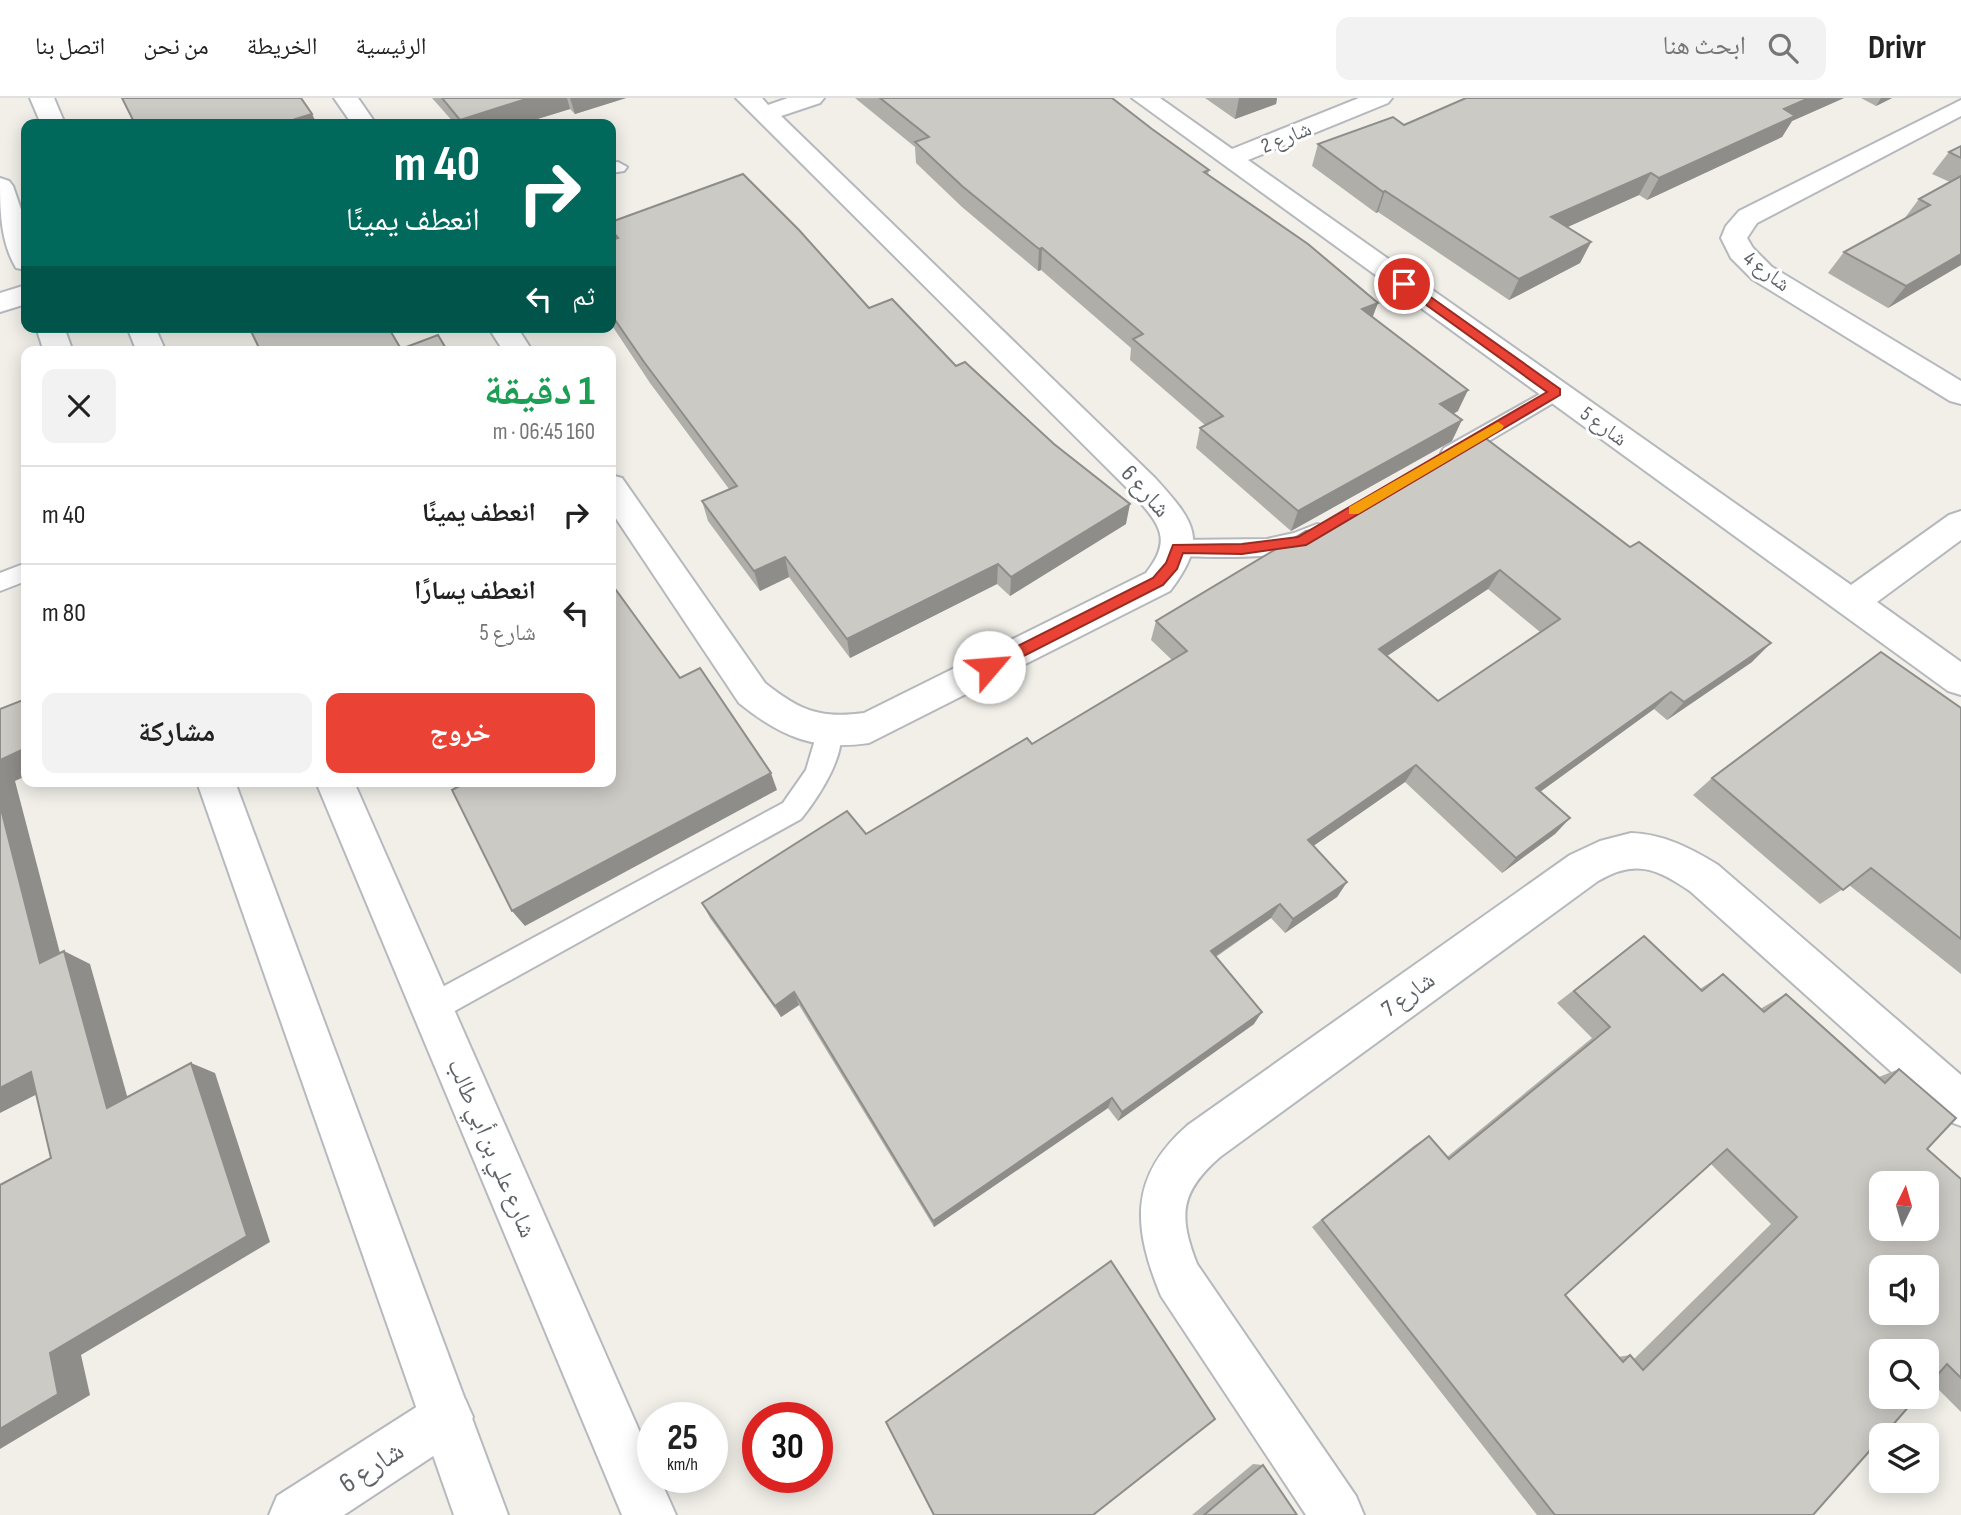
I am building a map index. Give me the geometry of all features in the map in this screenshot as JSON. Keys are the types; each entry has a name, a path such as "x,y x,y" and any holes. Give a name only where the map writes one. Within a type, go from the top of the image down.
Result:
{"street":[{"path":"42,98 51,119"},
{"path":"346,98 360,119"},
{"path":"756,106 812,98"},
{"name":"شارع 5","path":"1144,98 1961,681"},
{"name":"شارع 2","path":"1230,159 1380,98"},
{"name":"شارع 6","path":"616,493 752,693 782,717 800,724 844,732 869,728 1158,582 1172,566 1178,548 1179,533 1172,518 1144,486 756,106"},
{"name":"شارع 4","path":"1961,107 1748,217 1739,226 1734,238 1741,252 1762,272 1961,394"},
{"path":"0,187 21,248"},
{"path":"0,303 21,296"},
{"path":"1851,603 1961,523"},
{"path":"218,787 481,1515"},
{"name":"شارع علي بن أبي طالب","path":"337,787 649,1515"},
{"name":"شارع 7","path":"1337,1515 1178,1279 1164,1236 1162,1213 1171,1177 1184,1156 1584,868 1602,857 1632,850 1649,850 1686,864 1961,1104"},
{"name":"شارع 6","path":"296,1515 447,1417"}],"lane":[{"path":"1429,467 1556,392"},
{"path":"1178,548 1242,549 1301,541 1336,521"},
{"path":"0,582 21,574"},
{"path":"432,1008 792,811 820,772 827,751 829,730"}],"building":[{"path":"122,98 301,98 312,114 295,119 132,119"},
{"path":"442,98 529,98 463,119 459,119"},
{"path":"880,98 1112,98 1209,170 1204,172 1308,244 1378,303 1362,309 1468,390 1440,404 1462,420 1298,511 1200,428 1223,416 1133,339 1143,334 1042,248 1039,249 962,186 915,142 929,137"},
{"path":"1466,98 1809,98 1784,109 1795,116 1659,178 1651,173 1551,217 1591,242 1519,279 1383,192 1318,144 1393,117 1404,125"},
{"path":"1961,146 1961,158 1949,152"},
{"path":"743,174 799,230 869,308 892,299 956,366 965,362 1054,444 1130,504 1011,577 998,564 847,639 785,557 754,571 702,501 737,486 616,321 616,220"},
{"path":"1961,176 1961,254 1906,286 1844,252 1930,205 1919,199"},
{"path":"252,333 392,333 399,346 258,346"},
{"path":"438,335 444,346 409,346"},
{"path":"1480,434 1630,547 1639,542 1771,643 1684,702 1671,692 1536,788 1570,818 1516,858 1416,765 1308,840 1347,882 1293,919 1280,904 1211,951 1262,1012 1122,1112 1112,1098 933,1221 794,992 775,1006 702,903 847,811 866,834 1027,738 1032,744 1187,651 1156,621 1306,531 1318,529","holes":["1500,570 1560,619 1438,701 1379,649"]},
{"path":"616,590 680,678 700,668 771,773 512,911 452,790 458,787 616,787"},
{"path":"1881,652 1961,708 1961,939 1871,868 1843,890 1712,778"},
{"path":"21,701 21,750 0,760 0,709"},
{"path":"0,805 40,963 64,951 107,1108 191,1063 247,1236 50,1353 58,1394 0,1429 0,1185 51,1158 31,1072 0,1088"},
{"path":"1644,936 1702,991 1723,974 1764,1012 1786,994 1885,1083 1899,1069 1956,1118 1927,1149 1961,1179 1961,1378 1947,1364 1939,1373 1939,1339 1869,1339 1869,1409 1907,1409 1894,1423 1869,1423 1869,1452 1813,1515 1555,1515 1322,1220 1429,1136 1449,1159 1610,1027 1574,991","holes":["1727,1149 1797,1217 1643,1370 1630,1355 1623,1362 1565,1295"]},
{"path":"1111,1261 1215,1419 1093,1515 934,1515 886,1422"},
{"path":"1263,1465 1297,1515 1204,1515"}],"slow traffic":[{"path":"1354,511 1498,426"}],"route":[{"path":"989,667 1158,582 1172,566 1178,548 1242,549 1301,541 1556,392 1404,284"}]}
